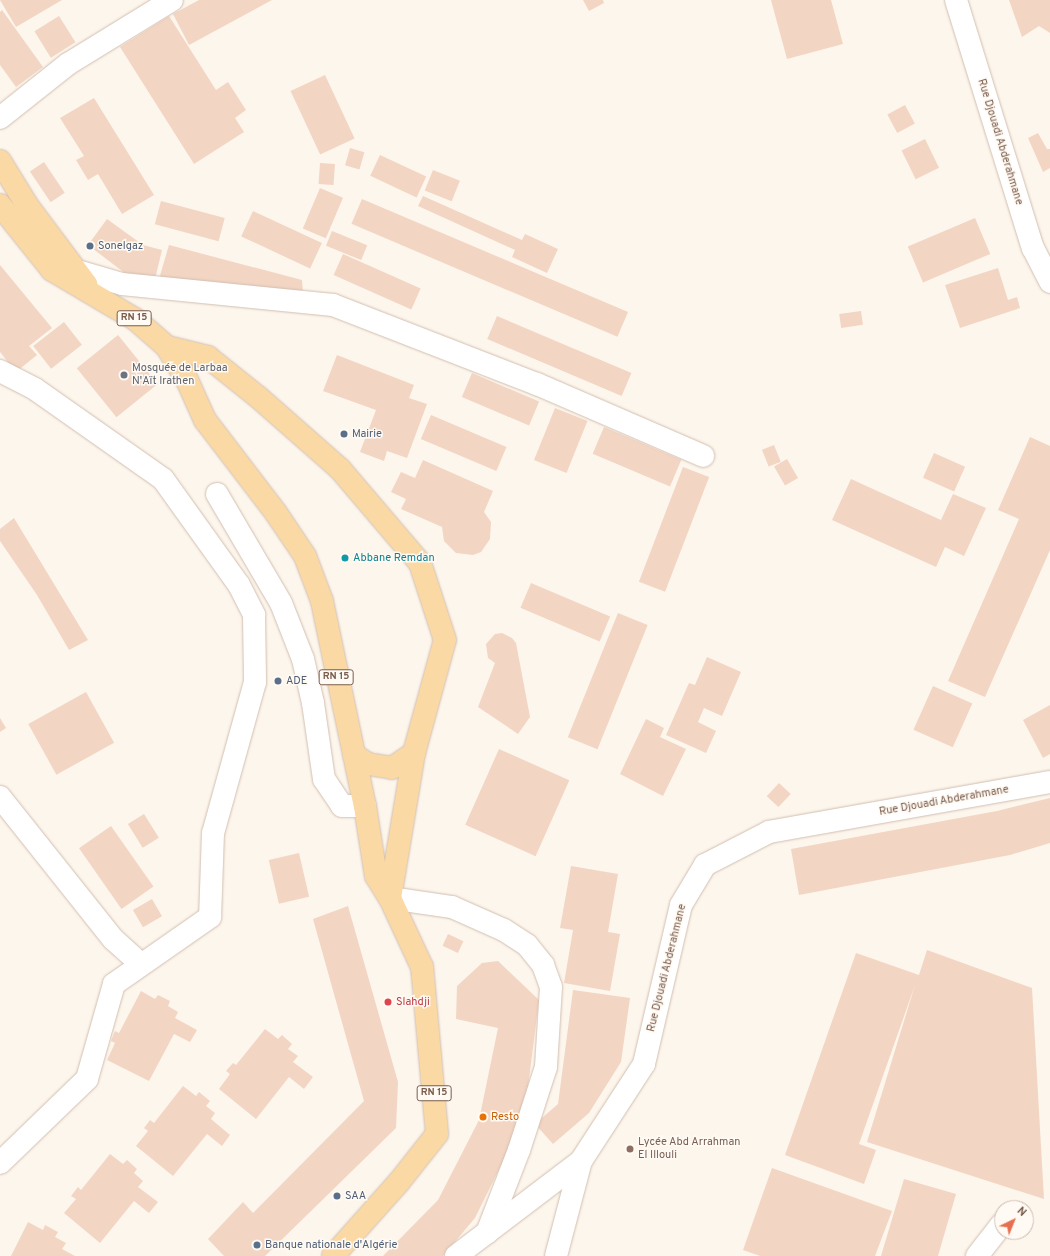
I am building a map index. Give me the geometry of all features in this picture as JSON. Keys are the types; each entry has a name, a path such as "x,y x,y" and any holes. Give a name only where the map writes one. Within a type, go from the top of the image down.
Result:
{"main road":[{"path":"0,162 74,270 96,295"},
{"path":"0,205 52,270 96,295"},
{"name":"RN 15","path":"96,295 135,319 167,347 187,380 205,420 276,513 305,556 322,602 365,806 376,876 390,898 422,967 438,1134 399,1182 333,1256"},
{"name":"RN 15","path":"167,347 208,357 258,396 340,469 420,563 445,640 414,753 390,898"},
{"path":"354,755 368,764 392,768 414,753"}],"street":[{"path":"0,118 68,64 172,0"},
{"name":"Rue Djouadi Abderahmane","path":"956,0 1033,248 1050,282"},
{"path":"74,270 122,284 333,305 537,384 703,456"},
{"path":"0,371 35,389 163,479 239,585 254,615 254,682 213,833 210,917 114,984 110,992 87,1079 0,1163"},
{"path":"217,494 281,603 303,659 313,703 324,779 342,806 365,806"},
{"path":"254,615 281,603"},
{"name":"Rue Djouadi Abderahmane","path":"456,1256 581,1161 644,1064 681,905 705,866 769,832 1050,782"},
{"path":"0,797 113,939 141,964"},
{"path":"390,898 452,907 504,930 527,945 542,965 551,987 546,1067 519,1150 487,1233"},
{"path":"556,1256 581,1161"},
{"path":"977,1256 994,1234"}],"building":[{"path":"0,0 62,0 16,27"},
{"path":"199,0 272,0 189,45 173,14"},
{"path":"583,0 603,0 604,3 589,11"},
{"path":"771,0 831,0 843,44 787,59"},
{"path":"1009,0 1050,0 1050,33 1039,26 1022,37"},
{"path":"2,10 43,67 16,87 0,65 0,12"},
{"path":"59,16 75,42 51,58 34,31"},
{"path":"169,16 216,90 228,82 246,110 235,118 244,132 194,164 120,47"},
{"path":"325,75 355,138 320,155 291,91"},
{"path":"94,98 154,195 122,214 98,174 88,180 76,160 84,156 60,118"},
{"path":"905,105 915,124 897,133 887,114"},
{"path":"1038,133 1047,149 1050,149 1050,168 1043,172 1028,138"},
{"path":"925,139 939,168 916,179 902,150"},
{"path":"350,148 364,152 359,169 345,165"},
{"path":"380,155 426,177 417,197 370,176"},
{"path":"44,162 65,193 51,202 30,172"},
{"path":"320,163 335,164 333,185 319,184"},
{"path":"433,170 460,181 452,201 425,190"},
{"path":"320,188 343,198 326,238 303,229"},
{"path":"423,196 522,240 525,234 558,249 547,273 512,257 515,250 418,206"},
{"path":"362,199 628,312 617,337 351,224"},
{"path":"161,201 225,218 219,241 155,224"},
{"path":"253,211 322,243 310,268 241,236"},
{"path":"975,218 990,254 923,282 908,247"},
{"path":"107,219 143,245 162,250 155,279 130,277 88,245"},
{"path":"332,231 367,245 361,260 326,246"},
{"path":"169,245 302,280 303,293 159,279"},
{"path":"343,254 421,289 411,310 334,275"},
{"path":"0,265 52,328 29,346 37,355 16,372 0,352"},
{"path":"998,268 1008,300 1017,297 1020,308 960,328 945,285"},
{"path":"861,311 863,325 841,328 839,314"},
{"path":"497,316 631,373 622,396 487,339"},
{"path":"64,322 82,345 51,369 33,346"},
{"path":"118,335 158,384 116,417 77,368"},
{"path":"337,355 414,385 409,398 427,404 407,458 387,451 384,461 360,452 376,410 323,391"},
{"path":"472,373 539,402 529,425 462,397"},
{"path":"555,408 587,421 566,473 534,460"},
{"path":"431,415 506,447 496,471 421,439"},
{"path":"604,427 681,460 670,487 593,454"},
{"path":"1030,437 1050,446 1050,550 985,697 948,681 1019,519 998,510"},
{"path":"774,445 781,462 769,467 762,450"},
{"path":"934,453 965,467 954,491 923,478"},
{"path":"787,459 798,478 785,486 774,466"},
{"path":"423,460 493,491 484,512 491,522 490,539 481,552 473,555 456,553 444,541 442,527 401,509 406,499 391,492 401,472 415,478"},
{"path":"683,467 709,477 665,592 639,582"},
{"path":"851,479 941,520 953,494 986,508 964,556 945,547 936,567 832,520"},
{"path":"14,518 88,640 69,650 37,595 0,541 0,529"},
{"path":"531,583 610,617 600,641 520,608"},
{"path":"618,613 648,625 597,749 568,737"},
{"path":"502,633 512,638 516,643 530,717 518,734 478,707 495,663 488,658 486,644 495,634"},
{"path":"707,657 741,672 722,716 704,708 698,722 716,731 706,753 666,735 689,683 695,685"},
{"path":"933,686 972,703 953,747 913,730"},
{"path":"86,692 114,743 56,775 28,724"},
{"path":"1050,705 1050,754 1043,758 1023,720"},
{"path":"0,718 6,728 0,732"},
{"path":"646,719 664,728 660,737 686,749 663,796 620,774"},
{"path":"499,749 569,780 536,856 465,825"},
{"path":"779,783 791,794 778,807 767,796"},
{"path":"1050,798 1050,843 1010,855 799,895 791,849 997,811"},
{"path":"144,814 159,838 143,848 128,824"},
{"path":"111,826 153,887 121,909 79,848"},
{"path":"299,853 309,897 279,904 269,860"},
{"path":"571,866 618,874 608,932 620,934 610,991 564,983 573,930 560,928"},
{"path":"152,899 162,916 143,927 133,910"},
{"path":"348,906 398,1082 396,1128 265,1256 224,1256 208,1239 243,1202 253,1213 364,1101 313,919"},
{"path":"448,934 463,941 458,953 443,946"},
{"path":"927,950 1032,988 1044,1199 867,1142 915,985 859,1144 876,1150 864,1184 785,1155 856,953 919,975"},
{"path":"498,961 539,1000 526,1103 510,1147 475,1218 443,1256 383,1256 438,1200 479,1120 498,1028 456,1019 457,986 482,963"},
{"path":"573,990 630,998 621,1062 589,1113 553,1144 535,1124 558,1104"},
{"path":"141,991 155,999 158,995 170,1001 168,1006 178,1012 175,1018 197,1030 190,1042 174,1034 149,1081 107,1060 115,1043 111,1041 115,1031 119,1033"},
{"path":"265,1029 278,1039 282,1035 292,1044 288,1049 298,1056 293,1062 313,1077 304,1089 289,1077 256,1119 219,1089 230,1074 226,1071 233,1063 236,1065"},
{"path":"183,1086 196,1096 199,1092 210,1101 206,1106 215,1113 211,1119 230,1135 222,1146 207,1134 173,1176 136,1146 148,1131 144,1128 150,1120 154,1123"},
{"path":"110,1154 123,1164 127,1160 137,1169 134,1173 143,1181 138,1187 158,1202 149,1213 134,1201 100,1243 64,1213 76,1199 71,1196 78,1187 81,1190"},
{"path":"772,1168 892,1211 875,1256 760,1256 743,1250"},
{"path":"904,1179 956,1194 938,1256 881,1256"},
{"path":"28,1222 43,1230 45,1225 58,1232 55,1237 66,1243 62,1249 75,1256 11,1256"}],"place":[{"name":"Sonelgaz","path":"90,246"},
{"name":"Mosquée de Larbaa N'Aït Irathen","path":"124,375"},
{"name":"Mairie","path":"344,434"},
{"name":"Abbane Remdan","path":"345,558"},
{"name":"ADE","path":"278,681"},
{"name":"Slahdji","path":"388,1002"},
{"name":"Resto","path":"483,1117"},
{"name":"Lycée Abd Arrahman El Illouli","path":"630,1149"},
{"name":"SAA","path":"337,1196"},
{"name":"Banque nationale d'Algérie","path":"257,1245"}]}
